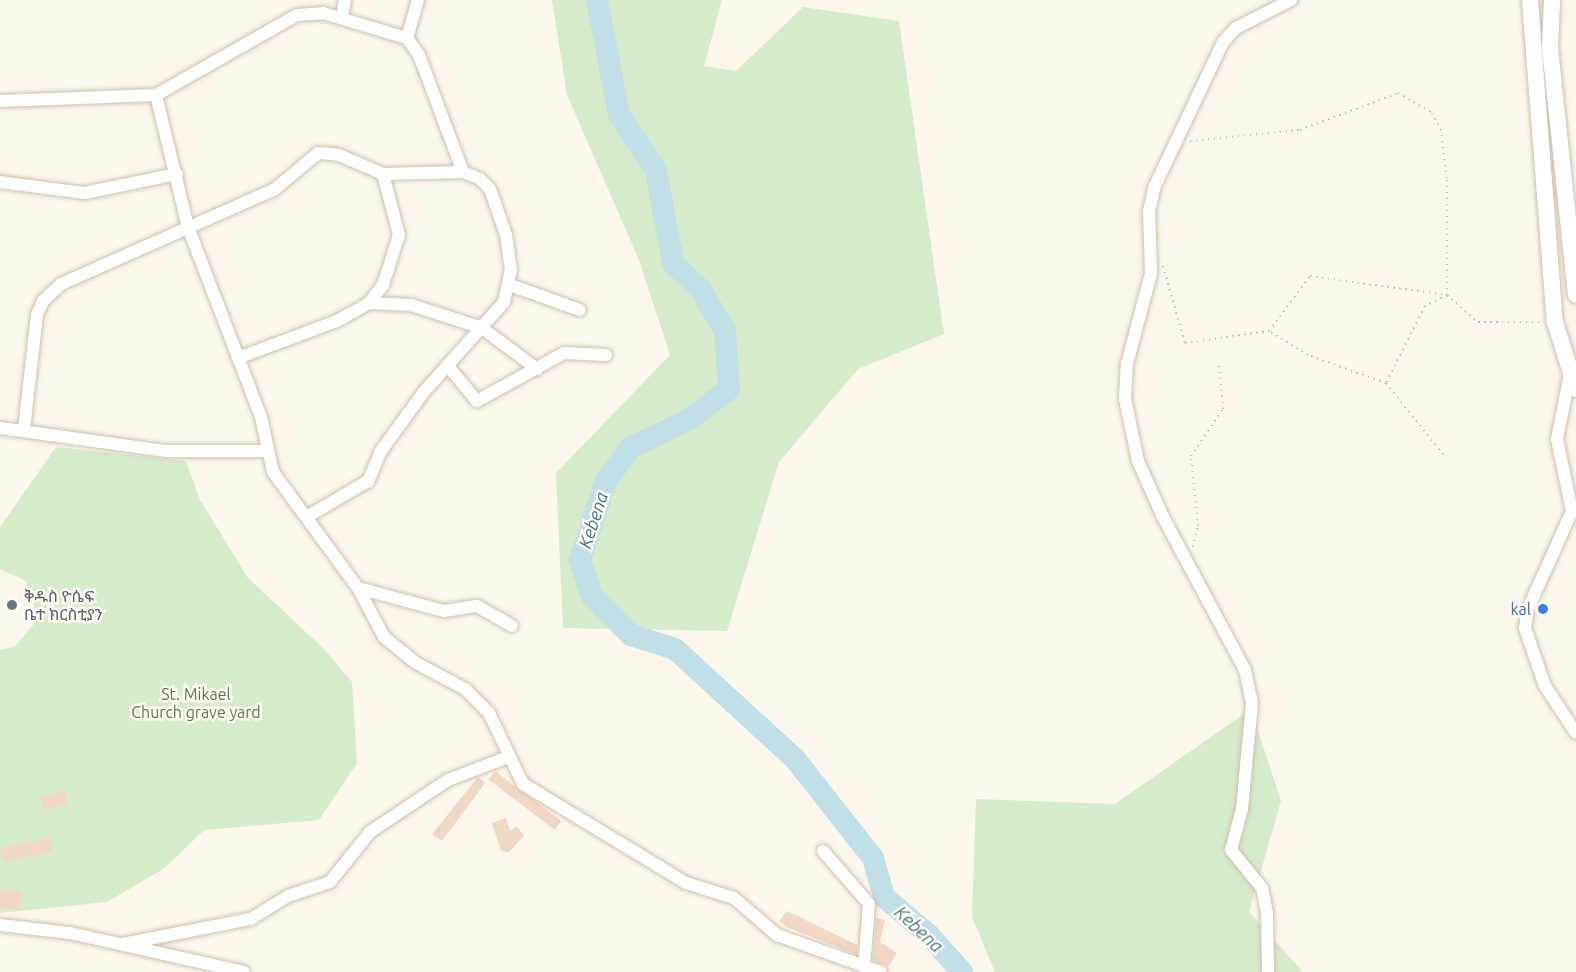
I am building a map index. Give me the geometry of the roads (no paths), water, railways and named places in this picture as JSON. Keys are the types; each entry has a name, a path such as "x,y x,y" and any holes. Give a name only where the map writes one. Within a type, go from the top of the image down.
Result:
{"main road":[{"path":"1530,0 1555,322 1573,382"},
{"path":"1552,0 1550,48 1576,295"}],"street":[{"path":"342,18 345,0"},
{"path":"407,39 418,0"},
{"path":"1268,972 1267,912 1262,888 1232,850 1245,786 1250,687 1245,670 1188,568 1138,461 1125,399 1128,364 1151,273 1150,200 1178,143 1204,74 1223,42 1236,28 1291,0"},
{"path":"0,101 156,95 297,15 310,11 342,18 407,39 419,55 463,172"},
{"path":"156,95 188,227 261,417 266,451 273,472 308,516 358,588 396,649 465,689 489,713 508,757 523,784 686,883 734,898 777,935 881,972"},
{"path":"24,429 37,315 43,301 92,267 275,189 318,153 339,155 383,174 463,172 485,183 494,200 506,235 510,285 497,315 447,365 381,451 368,481 308,516"},
{"path":"0,182 85,193 177,174"},
{"path":"238,358 337,321 369,303 383,285 399,235 383,174"},
{"path":"510,285 580,309"},
{"path":"369,303 411,305 482,328 537,369"},
{"path":"447,365 477,401 564,353 606,355"},
{"path":"1573,382 1557,439 1572,511 1528,609 1525,628 1545,686 1576,734"},
{"path":"0,428 24,429 166,451 266,451"},
{"path":"358,588 444,610 477,606 512,626"},
{"path":"123,944 251,919 288,896 330,882 370,832 448,780 508,757"},
{"path":"823,851 868,904 864,967"},
{"path":"0,925 123,944 244,972"}],"waterway":[{"name":"Kebena","path":"597,0 619,115 656,171 673,263 701,290 725,331 729,389 690,419 630,448 606,481 580,560 592,596 631,635 675,649 795,759 873,858 884,897 929,935 962,972"}],"place":[{"name":"ቅዱስ ዮሴፍ ቤተ ክርስቲያን","path":"12,605"},
{"name":"kal","path":"1543,609"}],"park label":[{"name":"St. Mikael Church grave yard","path":"196,703"}]}
